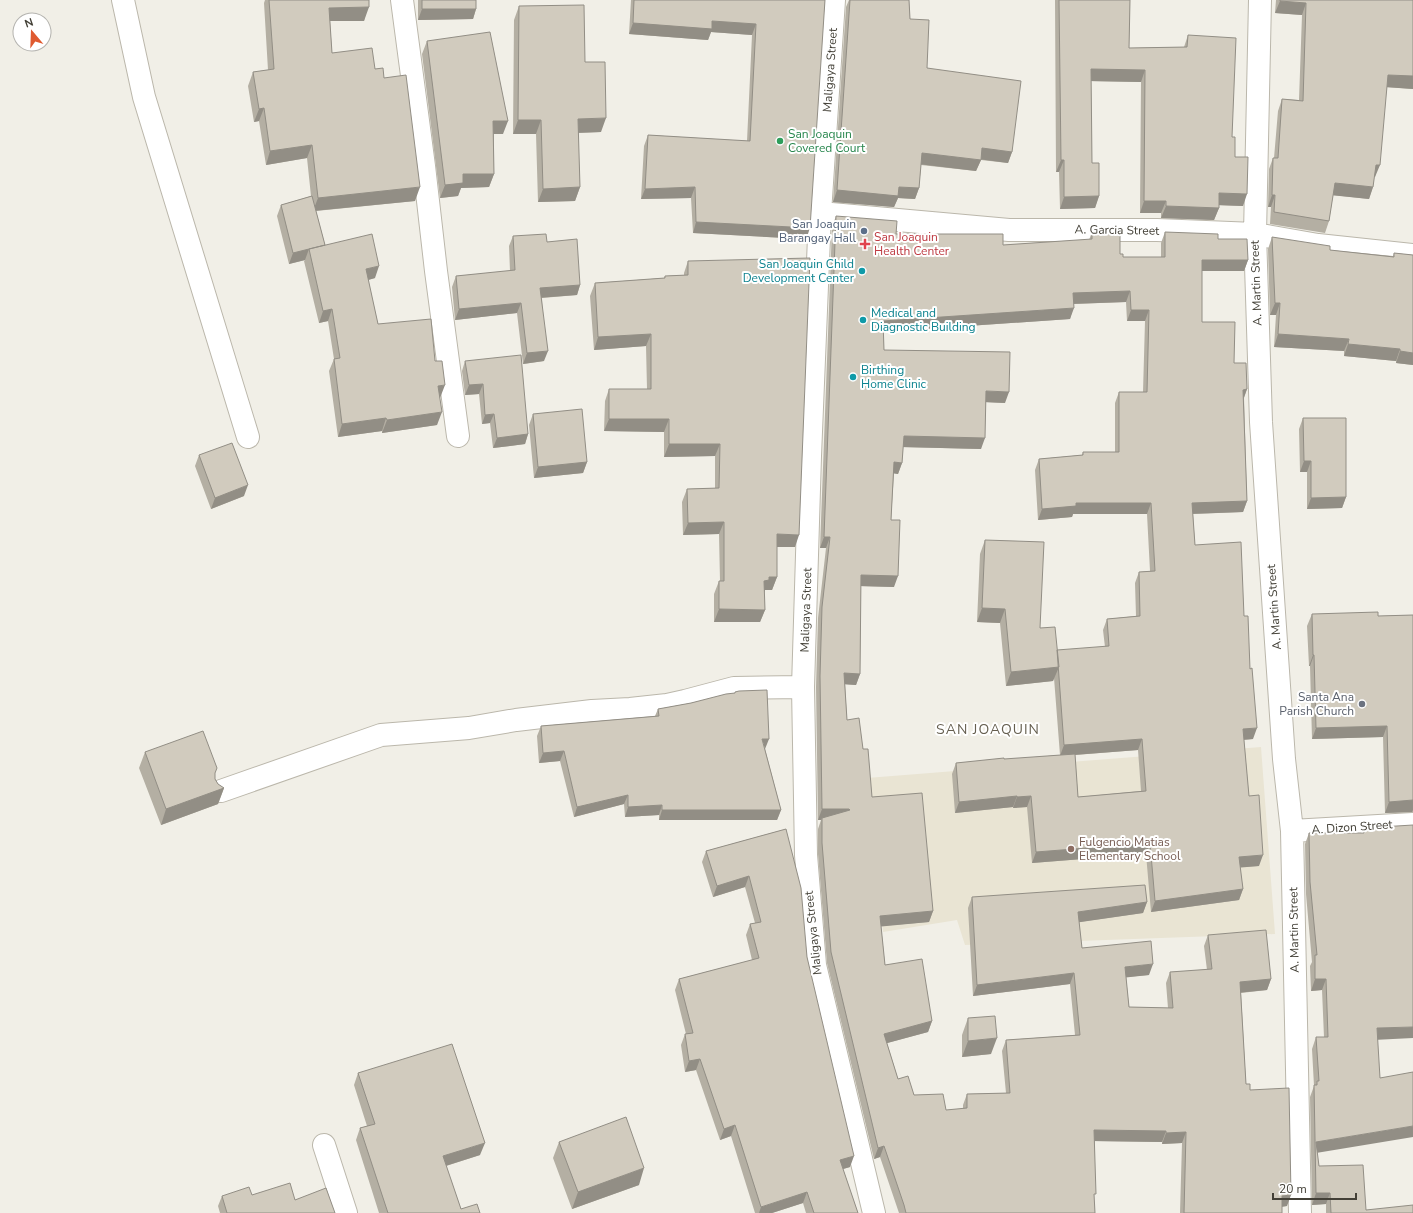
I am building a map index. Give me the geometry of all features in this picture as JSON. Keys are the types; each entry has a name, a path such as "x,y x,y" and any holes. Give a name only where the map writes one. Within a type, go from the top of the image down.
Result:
{"street":[{"path":"123,0 144,97 248,437"},
{"path":"402,0 458,436"},
{"name":"Maligaya Street","path":"834,0 820,213 810,456 804,687 806,856 815,965 874,1213"},
{"name":"A. Martin Street","path":"1260,0 1255,234 1261,422 1284,759 1292,831 1300,1213"},
{"name":"A. Garcia Street","path":"820,213 1009,230 1157,230 1255,234 1318,245 1413,255"},
{"path":"221,791 381,735 468,728 516,720 592,711 667,705 734,688 804,687"},
{"name":"A. Dizon Street","path":"1292,831 1413,824"},
{"path":"324,1145 346,1213"}],"shaded area":[{"name":"Fulgencio Matias Elementary School","path":"1261,747 1275,934 965,945 957,920 883,932 867,778"}],"building":[{"path":"269,0 369,0 369,7 329,8 332,53 372,48 375,69 383,68 384,78 406,75 420,187 318,198 312,145 270,151 264,108 259,109 253,72 274,69"},
{"path":"422,0 476,0 476,9 422,9"},
{"path":"634,0 825,0 810,228 696,222 695,187 645,189 648,135 750,141 756,24 712,21 712,29 633,23"},
{"path":"850,0 909,0 910,19 929,20 927,68 1021,81 1012,152 982,148 981,160 922,153 919,188 899,187 898,196 837,190"},
{"path":"1059,0 1130,0 1129,48 1187,47 1188,35 1236,38 1232,137 1235,137 1235,157 1248,157 1247,194 1219,193 1219,208 1166,206 1166,201 1144,201 1145,70 1091,69 1092,163 1099,163 1099,196 1064,197 1064,160 1061,160"},
{"path":"1280,0 1413,0 1413,76 1388,75 1380,165 1376,165 1373,187 1335,183 1329,221 1274,212 1275,195 1272,195 1273,158 1278,158 1282,99 1303,101 1306,3"},
{"path":"584,5 585,62 605,62 606,118 578,119 580,187 543,189 541,120 518,120 519,6"},
{"path":"490,32 508,121 493,121 494,174 463,174 463,183 445,185 427,41"},
{"path":"312,196 325,245 293,253 281,205"},
{"path":"836,216 897,221 896,234 1003,234 1003,245 1092,239 1092,232 1120,232 1120,254 1123,254 1123,257 1165,257 1165,232 1218,234 1218,239 1247,239 1248,260 1202,260 1202,322 1235,322 1234,363 1246,363 1247,389 1243,390 1247,501 1192,503 1195,545 1241,542 1244,616 1248,616 1250,669 1252,668 1257,728 1243,729 1249,796 1259,795 1263,855 1239,857 1243,889 1155,901 1150,843 1036,852 1031,796 959,802 956,763 1004,758 1075,754 1078,797 1146,791 1142,739 1064,745 1057,650 1109,646 1107,619 1140,616 1139,572 1155,571 1151,503 1076,503 1076,506 1042,509 1039,459 1083,455 1083,452 1119,452 1119,392 1147,392 1149,310 1131,310 1130,291 1073,293 1074,308 883,321 884,350 1010,352 1009,392 986,391 985,438 904,436 902,463 894,462 891,520 900,520 898,576 861,575 860,674 844,673 847,720 859,718 863,749 868,749 872,797 922,793 933,911 880,916 885,965 922,959 932,1021 884,1034 898,1079 908,1076 914,1095 943,1094 946,1110 967,1108 967,1094 1010,1093 1006,1040 1080,1035 1074,973 977,985 972,897 1145,885 1147,902 1078,912 1082,948 1151,941 1153,964 1125,967 1129,1007 1173,1008 1170,972 1212,969 1208,935 1266,930 1271,979 1240,982 1246,1084 1250,1084 1250,1090 1289,1088 1291,1195 1282,1196 1282,1213 1184,1213 1186,1132 1166,1133 1166,1131 1094,1130 1096,1194 1094,1194 1095,1213 906,1213 884,1146 878,1148 831,952 822,843 822,818 850,810 822,809 820,676 822,607 830,537 824,537"},
{"path":"372,234 379,266 366,269 378,324 431,319 435,361 442,361 445,385 438,386 442,412 387,420 386,418 342,424 334,359 340,358 332,309 323,311 309,249"},
{"path":"546,234 547,242 577,239 580,285 540,288 548,351 527,353 521,303 459,309 456,276 515,270 513,236"},
{"path":"1272,237 1330,246 1330,250 1394,257 1394,253 1413,255 1413,353 1400,351 1400,349 1348,344 1349,339 1278,334 1280,303 1275,303"},
{"path":"810,258 799,535 777,534 777,577 769,577 769,580 764,581 765,610 719,609 719,581 724,581 724,522 688,523 687,489 719,488 720,444 669,444 669,419 609,419 609,389 651,389 651,334 598,337 595,283 688,275 688,261"},
{"path":"521,355 528,434 497,438 494,414 485,415 483,384 469,385 465,361"},
{"path":"582,409 587,462 538,467 533,414"},
{"path":"1303,418 1346,418 1346,497 1311,498 1311,461 1304,461"},
{"path":"232,443 248,485 215,498 199,455"},
{"path":"985,540 1044,542 1040,628 1055,627 1059,667 1011,672 1005,609 982,608"},
{"name":"Santa Ana Parish Church","path":"1378,612 1378,616 1413,615 1413,800 1389,802 1387,726 1316,728 1312,614"},
{"path":"767,690 769,739 762,739 781,810 662,810 662,805 628,807 628,795 577,807 564,751 543,753 541,726 659,716 658,709 691,703 739,691"},
{"path":"203,731 217,768 215,779 218,784 224,788 166,809 145,752"},
{"path":"1413,825 1413,1027 1377,1028 1380,1078 1413,1072 1413,1126 1316,1142 1319,1166 1363,1165 1366,1210 1413,1205 1413,1213 1331,1213 1330,1193 1316,1193 1314,1085 1317,1085 1317,1081 1319,1081 1316,1037 1328,1037 1326,979 1315,979 1315,955 1317,955 1310,882 1309,833 1364,833 1364,828"},
{"path":"786,829 801,888 807,957 854,1156 840,1160 858,1213 814,1213 807,1192 761,1207 735,1125 724,1129 700,1059 689,1061 685,1034 693,1033 679,979 759,958 750,924 761,922 749,876 717,886 706,851"},
{"path":"995,1016 997,1038 968,1041 968,1018"},
{"path":"452,1044 485,1143 443,1156 461,1209 477,1204 480,1213 388,1213 360,1128 375,1124 358,1073"},
{"path":"626,1117 644,1168 578,1192 559,1142"},
{"path":"290,1183 295,1200 326,1188 335,1213 227,1213 222,1196 249,1187 252,1195"}],"place":[{"name":"San Joaquin Covered Court","path":"780,141"},
{"name":"San Joaquin Barangay Hall","path":"864,231"},
{"name":"San Joaquin Health Center","path":"865,244"},
{"name":"San Joaquin Child Development Center","path":"862,271"},
{"name":"Medical and Diagnostic Building","path":"863,320"},
{"name":"Birthing Home Clinic","path":"853,377"},
{"name":"Santa Ana Parish Church","path":"1362,704"},
{"name":"Fulgencio Matias Elementary School","path":"1071,849"}],"district":[{"name":"SAN JOAQUIN","path":"988,729"}]}
